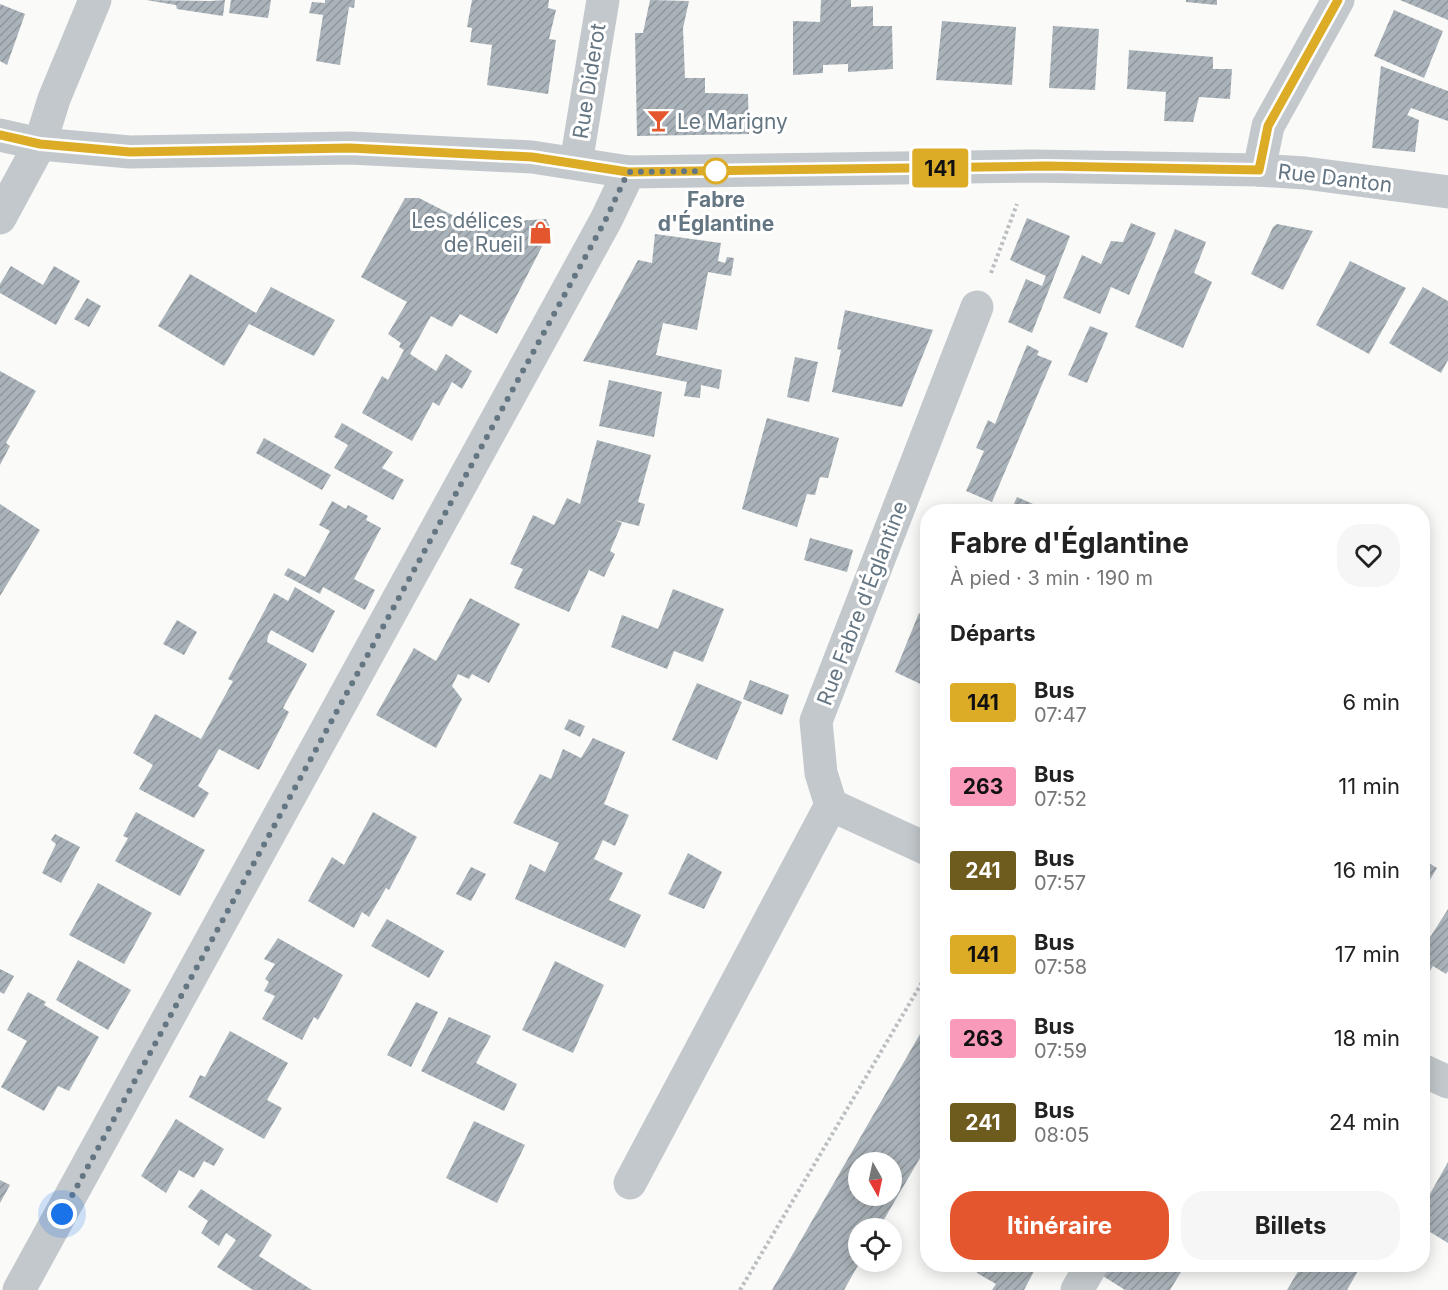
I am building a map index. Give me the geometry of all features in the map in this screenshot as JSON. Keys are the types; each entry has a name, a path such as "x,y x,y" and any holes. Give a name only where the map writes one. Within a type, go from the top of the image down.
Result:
{"street":[{"path":"0,218 40,144 54,99 95,0"},
{"name":"Rue Diderot","path":"576,163 603,0"},
{"path":"1259,170 1268,126 1338,0"},
{"name":"Rue Danton","path":"0,135 40,144 130,152 350,148 532,157 628,172 1042,166 1259,170 1305,173 1448,192"},
{"path":"19,1290 600,230 628,172"},
{"name":"Rue Fabre d'Églantine","path":"831,805 821,773 816,721 977,307"},
{"path":"630,1183 831,805 920,846"},
{"path":"1430,1074 1448,1082"},
{"path":"1077,1290 1087,1272"}],"path":[{"path":"977,307 1011,222"},
{"path":"740,1290 920,986"}],"building":[{"path":"146,0 225,0 223,16 177,9 176,5"},
{"path":"231,0 271,0 268,18 229,13"},
{"path":"325,0 355,0 354,8 349,7 340,65 316,61 323,15 309,13 312,2 325,3"},
{"path":"472,0 549,0 548,8 556,10 549,39 556,40 548,94 487,85 492,45 470,42 472,28 467,27"},
{"path":"650,0 689,1 683,28 685,78 705,78 705,93 748,94 749,134 637,136 635,33 643,33"},
{"path":"821,0 851,0 851,7 873,6 873,26 892,26 893,69 848,72 848,64 823,65 823,73 793,75 793,21 820,22"},
{"path":"1186,0 1217,0 1217,5 1186,2"},
{"path":"1400,0 1448,0 1448,20"},
{"path":"0,4 25,14 7,65 0,61"},
{"path":"1394,10 1443,31 1424,78 1374,56"},
{"path":"942,21 1016,27 1012,85 936,80"},
{"path":"1053,26 1099,29 1095,90 1049,88"},
{"path":"1129,50 1213,57 1213,69 1232,69 1230,99 1199,97 1193,122 1164,121 1166,92 1127,89"},
{"path":"1381,66 1448,91 1448,121 1411,108 1407,115 1419,120 1415,152 1372,148"},
{"path":"405,198 419,198 460,219 456,224 469,231 473,225 479,228 482,223 546,219 551,229 497,334 460,314 452,327 431,316 410,354 436,371 446,354 472,371 462,389 452,382 439,406 433,402 412,441 362,413 382,376 388,380 404,350 399,347 401,343 388,334 407,302 361,277"},
{"path":"1027,218 1070,236 1032,333 1008,322 1026,279 1042,286 1046,276 1010,260"},
{"path":"1131,223 1156,233 1129,295 1111,287 1100,314 1063,298 1082,255 1101,264 1111,241 1123,242"},
{"path":"1277,224 1313,231 1283,290 1251,274 1273,227"},
{"path":"1175,229 1206,242 1194,273 1212,282 1183,348 1135,327"},
{"path":"655,234 721,243 718,261 725,263 727,257 734,258 731,276 708,272 697,330 663,323 656,355 722,370 719,389 701,385 700,398 684,396 687,382 583,361 638,260 652,263"},
{"path":"1350,261 1406,288 1369,354 1316,325"},
{"path":"11,266 43,285 54,266 80,281 56,325 0,293 0,284"},
{"path":"190,274 256,313 271,287 335,320 314,356 249,324 224,366 158,326"},
{"path":"1423,287 1448,301 1448,360 1441,373 1389,343"},
{"path":"87,298 101,306 89,327 74,319"},
{"path":"845,310 933,330 902,407 832,392 841,350 837,349"},
{"path":"1090,326 1108,333 1087,383 1068,375"},
{"path":"1027,345 1039,351 1037,355 1052,361 992,502 966,491 984,451 976,448 988,420 995,424"},
{"path":"795,357 818,362 809,402 787,397"},
{"path":"0,371 36,391 6,443 10,446 0,465"},
{"path":"609,380 662,392 654,437 599,426"},
{"path":"767,418 839,438 828,478 820,477 815,495 807,494 797,527 742,509"},
{"path":"342,423 393,452 382,468 404,480 393,500 334,468 348,445 334,437"},
{"path":"264,438 331,475 322,490 256,453"},
{"path":"597,440 651,455 638,502 645,504 639,526 615,520 622,523 610,551 615,554 604,577 589,570 569,612 514,588 523,569 510,564 533,515 554,525 567,498 580,504"},
{"path":"1017,497 1033,504 1014,504"},
{"path":"332,501 346,509 348,505 368,516 366,520 381,528 354,579 375,590 365,610 323,587 320,594 284,575 288,568 305,577 330,531 319,525"},
{"path":"0,504 40,530 0,596"},
{"path":"810,538 853,550 847,572 804,560"},
{"path":"295,587 335,611 313,653 271,630 268,636 267,642 307,664 283,708 289,712 259,770 219,749 198,786 209,793 194,818 139,789 153,765 133,753 155,714 201,739 233,681 228,679 274,593 288,601"},
{"path":"673,589 724,609 703,662 674,651 667,669 611,647 622,615 658,629"},
{"path":"470,598 520,624 489,683 472,674 469,679 458,674 452,686 462,699 436,748 376,715 414,648 436,661"},
{"path":"919,613 920,684 895,672"},
{"path":"177,620 197,632 184,655 163,644"},
{"path":"750,680 789,695 782,715 743,699"},
{"path":"697,683 742,702 717,760 672,740"},
{"path":"569,719 585,726 580,737 564,729"},
{"path":"593,738 625,752 604,804 629,815 615,846 603,840 594,859 623,873 609,900 641,915 625,948 515,899 530,864 545,872 559,843 513,823 540,774 551,779 563,749 581,758"},
{"path":"136,812 205,850 180,896 115,861 128,838 123,836"},
{"path":"373,812 417,837 389,890 386,888 369,917 362,912 354,928 308,901 332,857 344,865"},
{"path":"55,834 80,847 61,883 42,873 56,844 51,840"},
{"path":"688,853 722,872 704,909 668,894"},
{"path":"1430,864 1437,868 1430,880"},
{"path":"471,867 486,874 471,901 456,894"},
{"path":"98,883 152,913 124,964 69,935"},
{"path":"1448,909 1448,971 1446,974 1433,966 1430,971 1430,937"},
{"path":"387,919 444,951 429,978 371,946"},
{"path":"278,938 343,975 318,1020 314,1017 302,1040 262,1019 275,996 264,991 269,982 265,979 275,964 264,959"},
{"path":"78,960 131,990 108,1030 56,1000"},
{"path":"555,961 604,985 573,1053 522,1030"},
{"path":"0,969 14,976 4,994 0,992"},
{"path":"28,992 46,1002 44,1005 99,1037 69,1091 58,1086 44,1111 1,1087 27,1041 7,1030"},
{"path":"416,1002 438,1012 411,1067 387,1055"},
{"path":"449,1017 491,1036 476,1063 517,1084 504,1111 421,1071"},
{"path":"230,1031 288,1063 267,1100 282,1108 264,1139 189,1097 200,1075 205,1077"},
{"path":"920,1034 920,1158 902,1189 902,1152 852,1152"},
{"path":"176,1119 224,1149 214,1166 204,1161 194,1178 179,1170 166,1193 141,1176"},
{"path":"474,1121 525,1145 497,1203 446,1178"},
{"path":"848,1159 848,1206 892,1206 885,1218 848,1218 848,1272 854,1272 844,1290 772,1290"},
{"path":"1448,1162 1448,1243 1430,1232 1430,1194"},
{"path":"0,1180 10,1185 0,1203"},
{"path":"201,1189 272,1235 259,1256 312,1290 253,1290 217,1267 236,1240 226,1233 219,1246 201,1233 208,1221 188,1207"},
{"path":"1034,1272 1024,1290 992,1290 996,1284 977,1273"},
{"path":"1105,1272 1181,1272 1170,1290 1125,1290 1103,1276"},
{"path":"1298,1272 1357,1272 1347,1290 1287,1290"}],"bus line":[{"name":"141","path":"0,135 40,144 130,152 350,148 532,157 628,172 1046,166 1259,170 1268,126 1338,0"}],"place":[{"name":"Le Marigny","path":"659,121"},
{"name":"Fabre d'Églantine","path":"716,171"},
{"name":"Les délices de Rueil","path":"541,232"}],"route":[{"path":"62,1214 606,219 628,172 716,171"}]}
